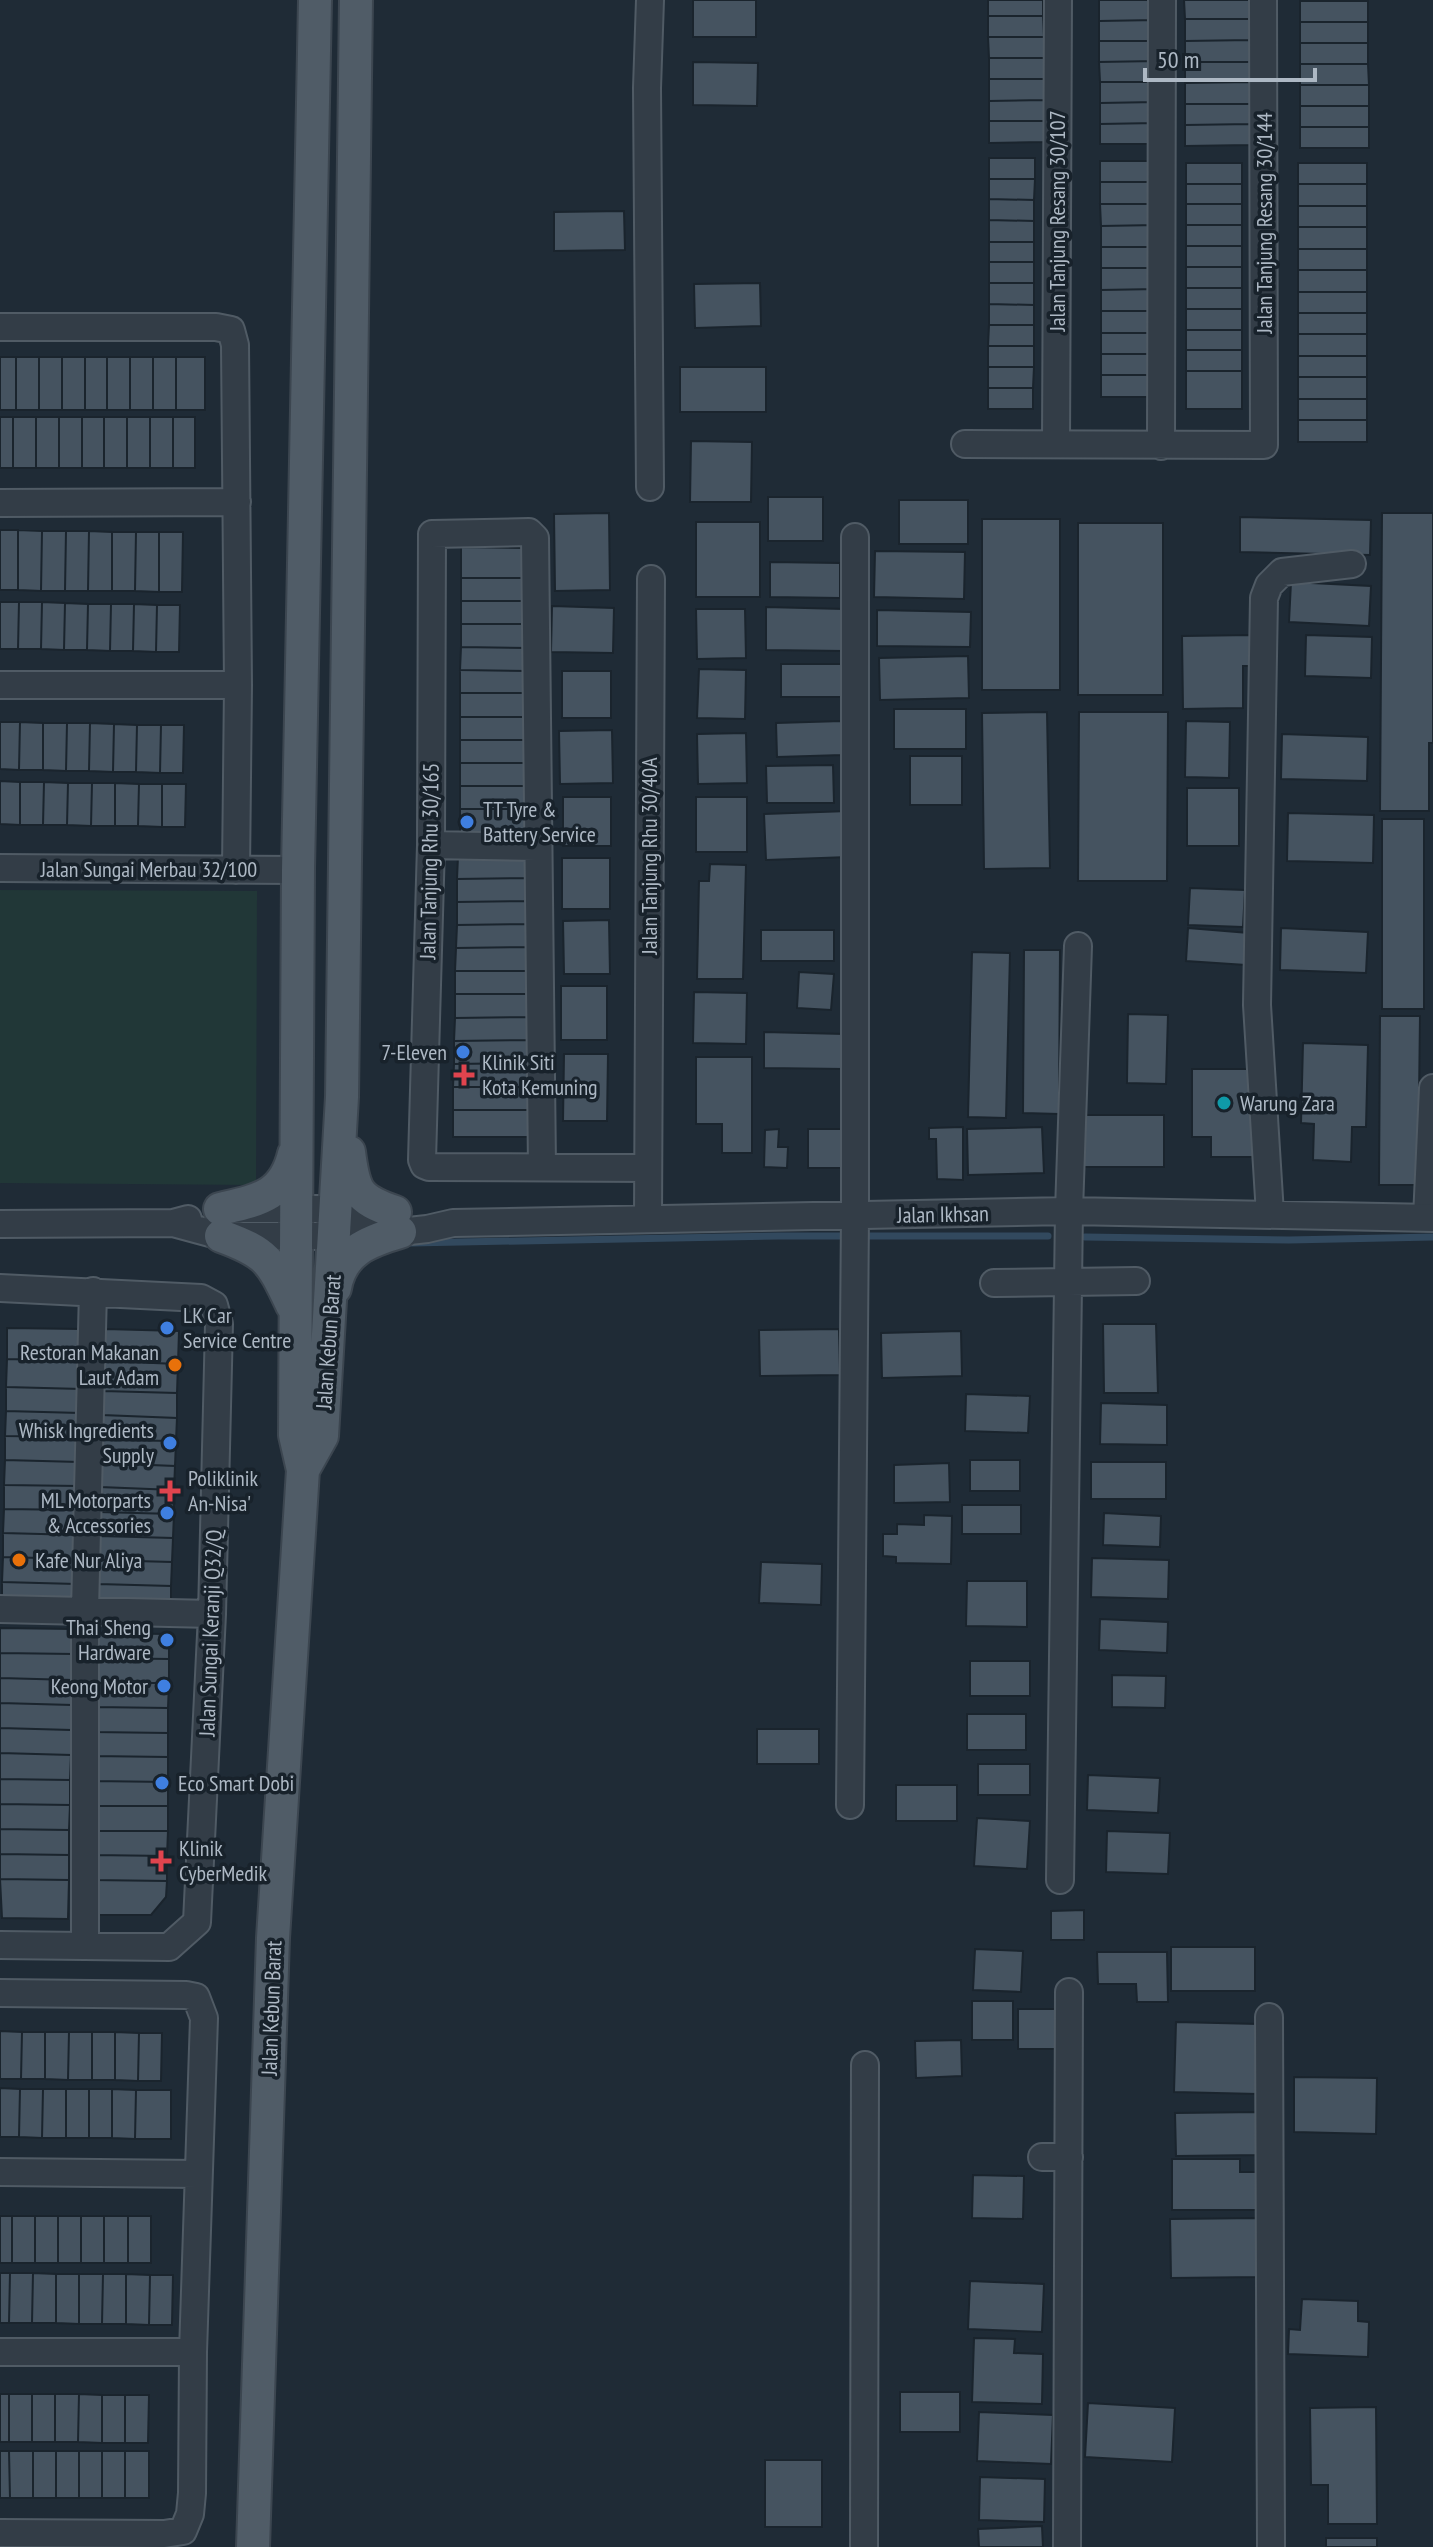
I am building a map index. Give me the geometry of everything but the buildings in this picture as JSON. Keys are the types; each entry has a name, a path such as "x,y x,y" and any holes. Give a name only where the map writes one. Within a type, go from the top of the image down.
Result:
{"main road":[{"path":"296,1311 271,1264 221,1223 247,1203 279,1188 290,1172 297,1137 298,870 315,0"},
{"path":"329,1328 336,1281 344,1263 353,1251 398,1222 366,1201 355,1187 342,1097 356,0"},
{"name":"Jalan Kebun Barat","path":"303,1470 322,1436 342,1097"},
{"name":"Jalan Kebun Barat","path":"253,2547 273,1938 303,1470 295,1435 297,1137"}],"street":[{"path":"650,0 647,88 650,487"},
{"name":"Jalan Tanjung Resang 30/107","path":"1056,443 1058,0"},
{"path":"965,444 1161,446 1162,0"},
{"name":"Jalan Tanjung Resang 30/144","path":"1161,446 1264,445 1263,0"},
{"path":"0,327 216,327 231,330 235,345 237,502 236,870"},
{"path":"0,503 237,502"},
{"name":"Jalan Tanjung Rhu 30/165","path":"537,847 535,538 529,532 432,534 431,845 422,1160 429,1167 648,1168"},
{"path":"850,1805 855,537"},
{"path":"1270,1214 1257,1005 1264,598 1269,585 1282,572 1352,564"},
{"name":"Jalan Tanjung Rhu 30/40A","path":"648,1219 651,579"},
{"path":"0,685 238,685"},
{"path":"431,845 537,847 542,1167"},
{"name":"Jalan Sungai Merbau 32/100","path":"0,868 298,870"},
{"path":"1060,1880 1069,1211 1078,946"},
{"path":"1430,1218 1433,1088"},
{"name":"Jalan Ikhsan","path":"0,1224 398,1222 427,1214 453,1223 648,1219 854,1232 1069,1211 1430,1218"},
{"path":"994,1283 1136,1281"},
{"name":"Jalan Sungai Keranji Q32/Q","path":"0,1288 201,1298 214,1305 219,1324 212,1614 197,1922 169,1947 0,1945"},
{"path":"85,1946 85,1610 93,1291"},
{"path":"0,1609 212,1614"},
{"path":"1067,2547 1069,1992"},
{"path":"0,1993 174,1994 196,1997 204,2018 190,2514 183,2531 164,2534 0,2533"},
{"path":"1269,2017 1271,2547"},
{"path":"864,2547 865,2065"},
{"path":"1042,2157 1069,2157"},
{"path":"0,2172 198,2174"},
{"path":"0,2352 193,2352"}],"green space":[{"path":"0,890 257,891 256,1185 0,1183"}],"waterway":[{"path":"411,1243 779,1236 1048,1236"},
{"path":"1085,1237 1289,1240 1433,1237"}],"place":[{"name":"TT Tyre & Battery Service","path":"467,822"},
{"name":"7-Eleven","path":"463,1052"},
{"name":"Klinik Siti Kota Kemuning","path":"464,1075"},
{"name":"Warung Zara","path":"1224,1103"},
{"name":"LK Car Service Centre","path":"167,1328"},
{"name":"Restoran Makanan Laut Adam","path":"175,1365"},
{"name":"Whisk Ingredients Supply","path":"170,1443"},
{"name":"Poliklinik An-Nisa'","path":"170,1491"},
{"name":"ML Motorparts & Accessories","path":"167,1513"},
{"name":"Kafe Nur Aliya","path":"19,1560"},
{"name":"Thai Sheng Hardware","path":"167,1640"},
{"name":"Keong Motor","path":"164,1686"},
{"name":"Eco Smart Dobi","path":"162,1783"},
{"name":"Klinik CyberMedik","path":"161,1861"}]}
